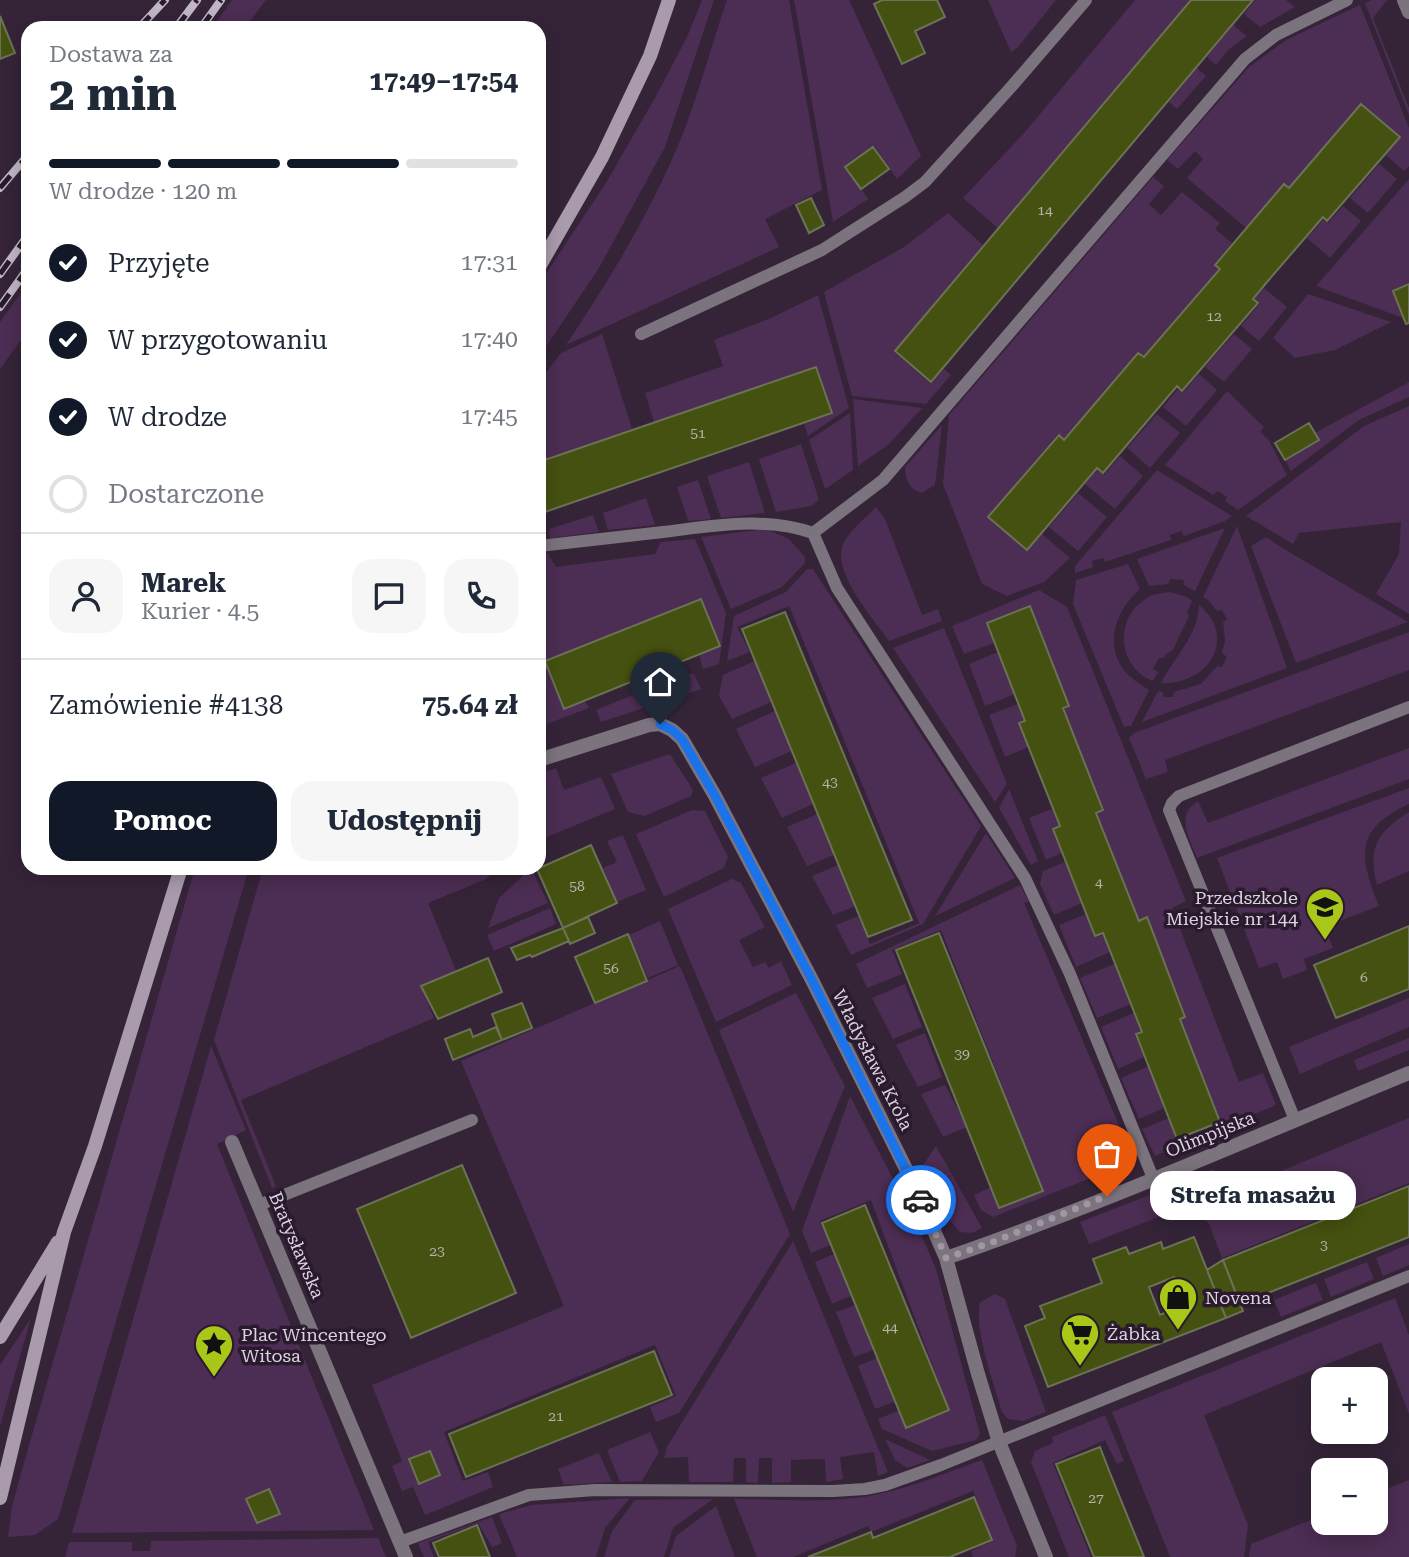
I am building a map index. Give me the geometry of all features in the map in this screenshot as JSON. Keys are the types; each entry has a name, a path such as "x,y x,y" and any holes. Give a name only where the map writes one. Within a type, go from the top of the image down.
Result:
{"main road":[{"path":"546,255 602,158 650,56 669,0"},
{"path":"0,1498 64,1232 95,1146 179,875"},
{"path":"0,1337 64,1232"}],"street":[{"path":"1404,0 1409,12"},
{"name":"Władysława Króla","path":"546,758 649,724 660,724 682,739 812,980 912,1181 946,1258 999,1443 1046,1557"},
{"name":"Olimpijska","path":"946,1258 993,1242 1409,1073"},
{"name":"Bratysławska","path":"232,1142 406,1557"}],"lane":[{"path":"641,334 822,250 905,197 925,181 1086,0"},
{"path":"813,533 883,480 1245,60 1276,35 1347,0"},
{"path":"546,545 719,526 772,523 813,533"},
{"path":"813,533 837,587 1025,878 1070,974 1153,1178"},
{"path":"1295,1120 1169,810 1179,796 1409,707"},
{"path":"259,1205 471,1121"},
{"path":"400,1542 529,1495 595,1490 802,1492 865,1489 898,1480 999,1443 1409,1276"}],"shaded area":[{"path":"232,0 266,0 250,21 217,21"},
{"path":"702,0 714,0 665,147 599,268 546,347 546,273 606,183 687,37"},
{"path":"727,0 789,0 822,190 765,219 779,247 566,345 626,249 665,174 691,112"},
{"path":"794,0 849,0 921,156 897,179 875,147 846,167 868,199 833,222"},
{"path":"988,0 1056,0 1011,52"},
{"path":"1135,0 1190,0 998,228 963,198 1024,133"},
{"path":"1255,0 1286,0 1295,7 1260,27 1244,14"},
{"path":"1387,0 1373,18 1409,108 1409,115 1365,3"},
{"path":"1360,5 1409,128 1409,166 1404,171 1386,155 1401,137 1361,103 1289,187 1284,183 1246,228 1187,178 1203,159 1195,151 1178,169 1167,160 1249,67 1286,40"},
{"path":"1233,25 1247,36 1228,50 1216,65 1207,57"},
{"path":"1197,68 1206,76 1177,109 1169,102"},
{"path":"1379,164 1397,179 1368,213 1350,198"},
{"path":"1153,177 1164,186 1149,204 1161,215 1182,192 1220,223 1215,229 1232,243 1214,265 1219,269 1144,357 1138,353 1064,438 1058,434 988,517 1027,551 1042,534 1070,558 1044,582 1007,596 982,584 943,484 949,415"},
{"path":"1409,179 1409,284 1393,291 1403,318 1316,286"},
{"path":"1343,206 1361,221 1330,258 1307,238 1323,220 1328,223"},
{"path":"948,213 983,245 894,352 931,384 944,369 951,375 926,404 852,396 824,292 904,247"},
{"path":"1264,288 1287,307 1259,341 1241,326 1260,303 1255,299"},
{"path":"21,293 21,340 0,369 0,322"},
{"path":"1308,294 1391,322 1335,350 1295,358 1273,338"},
{"path":"818,295 849,408 808,436 804,424 833,413 817,366 654,422 645,393 723,366 714,340 771,318"},
{"path":"602,334 632,429 546,460 546,373 561,353"},
{"path":"1234,334 1252,349 1224,382 1205,367"},
{"path":"1199,374 1217,390 1186,426 1163,407 1178,389 1183,393"},
{"path":"1409,382 1409,397 1359,420 1291,471 1285,460 1319,441 1315,433"},
{"path":"1227,391 1264,427 1260,432 1268,439 1287,475 1238,510 1225,501 1227,497 1218,491 1213,495 1165,465"},
{"path":"853,399 922,408 889,444 858,466"},
{"path":"1409,406 1409,614 1376,594 1399,554 1401,522 1299,533 1293,544 1246,516 1364,426"},
{"path":"850,413 853,470 825,489 809,440"},
{"path":"1157,414 1180,433 1150,468 1127,448"},
{"path":"942,425 935,485 922,493 909,484 905,467"},
{"path":"801,444 819,500 811,506 776,512 759,459"},
{"path":"1120,456 1143,476 1115,509 1085,484 1097,470 1104,475"},
{"path":"749,462 765,513 721,518 707,476"},
{"path":"1157,470 1232,516 1184,536 1181,531 1170,535 1171,540 1105,562 1103,558 1092,561 1093,567 1075,573 1075,566"},
{"path":"698,480 711,519 688,521 677,487"},
{"path":"1078,493 1107,517 1078,551 1049,527"},
{"path":"646,498 655,525 608,530 603,513"},
{"path":"876,507 885,519 922,615 938,609 942,621 889,641 856,595 843,569 841,556 849,535"},
{"path":"593,515 599,532 550,538 549,529"},
{"path":"1237,526 1287,668 1142,722 1158,691 1163,692 1163,697 1173,697 1174,692 1201,684 1217,666 1222,667 1227,657 1222,653 1225,641 1223,622 1227,619 1222,610 1217,611 1203,597"},
{"path":"1225,528 1195,591 1183,585 1184,580 1170,579 1168,584 1149,586 1137,559"},
{"path":"766,529 789,539 805,557 805,563 782,587 731,609 701,537"},
{"path":"1266,537 1408,622 1296,663 1251,546"},
{"path":"695,539 726,613 719,664 703,669 699,654 720,646 701,599 546,661 546,553 556,567 655,554 661,542"},
{"path":"1128,564 1140,589 1120,616 1114,648 1123,669 1149,690 1131,726 1124,727 1073,604 1076,580"},
{"path":"807,569 813,569 981,826 923,924 851,955 836,925 858,916 870,944 919,923 789,606 737,627 750,652 727,661 734,616 786,592"},
{"path":"1039,590 1067,607 1186,901 1172,908 1239,1082 1263,1073 1276,1105 1155,1156 1142,1129 1169,1118 1178,1140 1221,1122 1181,1019 1186,1016 1147,917 1139,920 1097,814 1104,810 1064,709 1070,706 1030,606 987,623 994,643 964,654 952,626"},
{"path":"1170,592 1192,601 1187,612 1189,616 1173,650 1164,658 1159,658 1153,669 1158,672 1153,681 1133,666 1127,655 1124,631 1134,609 1144,600 1153,595"},
{"path":"1199,605 1211,618 1216,632 1217,645 1212,658 1192,677 1161,683 1190,636 1198,616"},
{"path":"944,628 1007,784 995,802 893,648"},
{"path":"1409,632 1409,670 1165,760 1168,772 1146,779 1129,738 1134,733"},
{"path":"998,652 1015,694 985,706 969,664"},
{"path":"755,661 771,702 732,719 719,696 723,675"},
{"path":"546,664 563,709 585,701 589,708 547,724"},
{"path":"687,673 694,674 701,689 601,722 596,710"},
{"path":"1018,704 1025,721 1019,724 1028,747 1005,757 989,715"},
{"path":"775,711 791,751 755,767 736,729"},
{"path":"1409,748 1409,779 1197,858 1185,820 1191,807 1198,801 1208,823"},
{"path":"670,754 693,790 691,796 645,816 628,812 611,774"},
{"path":"796,763 813,804 782,818 761,778"},
{"path":"556,768 564,790 601,777 615,809 546,837 546,772"},
{"path":"1409,788 1409,804 1378,824 1370,834 1366,846 1368,873 1379,906 1324,927 1333,948 1304,959 1307,970 1283,979 1277,962 1259,968 1217,858"},
{"path":"1009,789 1038,861 1031,865 999,808"},
{"path":"1052,809 1059,826 1052,829 1062,853 1046,860 1029,818"},
{"path":"692,810 705,811 728,857 724,868 664,897 636,834"},
{"path":"1409,812 1409,871 1377,885 1373,861 1378,842 1390,826"},
{"path":"817,814 834,855 807,866 787,827"},
{"path":"986,833 1015,878 935,916"},
{"path":"623,835 646,890 617,902 603,868 617,862 607,841"},
{"path":"1065,862 1082,903 1054,915 1040,884 1043,871"},
{"path":"838,865 855,906 833,915 812,876"},
{"path":"193,875 247,875 58,1519 35,1535 8,1537 12,1506"},
{"path":"261,875 490,875 428,903 456,971 421,986 434,1018 241,1100 276,1186 272,1188 214,1040"},
{"path":"524,875 534,875 548,903 488,928 499,898"},
{"path":"732,879 741,883 765,927 739,940 753,967 765,962 769,968 781,961 792,985 716,1022 668,909"},
{"path":"1020,885 1029,901 1024,903 1133,1158 1131,1162 993,1217 981,1210 974,1195 991,1187 1043,1190 941,930 892,950 902,974 867,988 856,964"},
{"path":"550,908 556,924 494,951 487,935"},
{"path":"1086,914 1094,937 1103,935 1110,952 1076,967 1059,925"},
{"path":"660,921 678,965 648,978 629,935"},
{"path":"1114,964 1131,1004 1097,1018 1080,978"},
{"path":"680,966 790,1234 679,1413 656,1422 650,1407 676,1396 655,1345 444,1432 463,1481 488,1472 493,1487 425,1515 413,1487 402,1491 392,1466 402,1461 372,1385 564,1306 461,1061"},
{"path":"905,984 922,1027 893,1039 872,998"},
{"path":"796,993 845,1086 793,1212 719,1030"},
{"path":"1409,998 1409,1027 1300,1074 1289,1047"},
{"path":"1134,1013 1141,1032 1135,1035 1144,1057 1118,1069 1101,1027"},
{"path":"925,1033 942,1077 918,1087 896,1045"},
{"path":"1409,1038 1409,1050 1358,1071 1354,1060"},
{"name":"Plac Wincentego Witosa","path":"211,1046 246,1130 217,1144 374,1530 72,1533"},
{"path":"1149,1066 1164,1108 1139,1119 1121,1078"},
{"path":"945,1085 967,1127 943,1137 921,1094"},
{"path":"850,1096 918,1227 936,1269 980,1434 976,1440 932,1451 882,1429 878,1419 898,1411 906,1428 949,1410 871,1200 820,1221 830,1245 811,1253 802,1231"},
{"path":"1409,1118 1409,1183 1222,1258 1209,1224 1201,1215 1218,1184 1223,1195"},
{"path":"936,1146 982,1228 972,1233 960,1232 946,1216 921,1168"},
{"path":"1213,1169 1216,1178 1197,1212 1188,1205 1180,1183"},
{"path":"1173,1186 1182,1208 1089,1244 1080,1222"},
{"path":"793,1241 888,1472 878,1476 874,1452 840,1457 843,1479 826,1482 825,1459 791,1460 791,1482 772,1483 772,1458 759,1458 758,1483 746,1482 746,1458 734,1458 733,1482 689,1482 688,1457 664,1458 667,1447"},
{"path":"1409,1244 1409,1265 1383,1276 1376,1258"},
{"path":"834,1254 851,1296 832,1304 815,1262"},
{"path":"1367,1262 1374,1279 1331,1297 1324,1279"},
{"path":"1316,1283 1323,1300 1281,1317 1274,1300"},
{"path":"995,1294 1005,1299 1046,1412 1023,1421 1008,1419 1002,1412 982,1342 980,1302"},
{"path":"1395,1298 1409,1335 1409,1414 1381,1342 1320,1367 1311,1367 1311,1371 1204,1415 1248,1525 1244,1557 1170,1557 1112,1412"},
{"path":"855,1305 873,1350 854,1357 836,1312"},
{"path":"31,1318 0,1426 0,1365"},
{"path":"877,1358 894,1402 875,1409 858,1366"},
{"path":"1105,1415 1124,1461 1117,1464 1105,1440 1053,1463 1091,1557 1069,1557 1031,1462 1035,1451 1053,1443 1052,1437"},
{"path":"650,1432 659,1452 642,1481 620,1482 607,1450"},
{"path":"885,1439 930,1460 907,1468 895,1460"},
{"path":"599,1453 612,1482 564,1485 558,1469"},
{"path":"982,1460 1017,1546 1015,1557 973,1557 971,1551 993,1541 973,1491 871,1532 868,1526 793,1557 757,1557 734,1499 857,1498 902,1488"},
{"path":"1409,1480 1409,1557 1249,1557 1251,1544 1311,1520 1311,1535 1388,1535 1388,1488"},
{"path":"630,1498 605,1528 596,1557 517,1557 499,1514 532,1505"},
{"path":"713,1499 673,1528 664,1557 604,1557 612,1531 635,1500"},
{"path":"716,1506 735,1557 669,1557 676,1536"},
{"path":"492,1517 502,1543 492,1547 478,1523 428,1542 434,1557 424,1557 418,1543"},
{"path":"378,1538 386,1557 65,1557 69,1542 132,1542 132,1551 150,1551 151,1541"}],"building":[{"path":"882,0 937,0 945,17 915,31 925,53 902,64 874,4"},
{"path":"1191,0 1253,0 931,382 895,351"},
{"path":"0,16 15,53 0,59"},
{"path":"1361,104 1400,137 1327,221 1323,217 1267,282 1253,299 1258,303 1182,391 1177,386 1103,473 1097,468 1027,550 988,517 1059,435 1064,440 1138,353 1144,357 1220,269 1215,265 1284,184 1289,188"},
{"path":"873,147 889,169 861,189 845,167"},
{"path":"811,198 824,225 809,233 796,205"},
{"path":"1409,284 1409,323 1406,324 1393,291"},
{"path":"816,367 832,413 546,512 546,460"},
{"path":"1309,423 1319,440 1285,460 1275,443"},
{"path":"701,599 720,646 564,709 546,661"},
{"path":"1030,606 1069,706 1063,708 1103,810 1096,813 1139,921 1147,917 1185,1017 1180,1019 1220,1122 1177,1139 1136,1034 1142,1032 1103,933 1095,936 1053,829 1060,826 1019,723 1025,721 987,623"},
{"path":"785,612 912,920 868,937 742,629"},
{"path":"591,845 617,903 563,928 540,875 546,875 546,865"},
{"path":"588,917 595,933 570,944 563,928"},
{"path":"1409,926 1409,989 1336,1018 1314,965"},
{"path":"563,928 569,941 532,957 530,955 517,960 511,948"},
{"path":"939,933 1043,1191 999,1208 896,950"},
{"path":"628,934 647,981 595,1003 575,957"},
{"path":"488,958 502,992 438,1019 421,986"},
{"path":"522,1003 532,1028 502,1040 492,1014"},
{"path":"496,1027 502,1040 453,1060 445,1039 470,1029 473,1037"},
{"path":"462,1165 516,1293 411,1338 357,1209"},
{"path":"1409,1186 1409,1237 1240,1304 1223,1260"},
{"path":"865,1205 949,1410 906,1428 822,1223"},
{"path":"1194,1237 1226,1318 1048,1387 1025,1326 1045,1318 1040,1306 1102,1283 1093,1259 1126,1247 1129,1254 1161,1242 1163,1249","holes":["1174,1277 1185,1304 1160,1315 1149,1287"]},
{"path":"1223,1260 1243,1311 1226,1318 1207,1270"},
{"path":"654,1351 672,1395 466,1477 449,1434"},
{"path":"1100,1447 1144,1557 1094,1557 1056,1464"},
{"path":"430,1451 440,1475 419,1484 409,1459"},
{"path":"269,1489 280,1514 257,1523 246,1499"},
{"path":"974,1497 992,1540 950,1557 808,1557 871,1532 873,1538"},
{"path":"477,1525 490,1557 439,1557 433,1543"}],"railway":[{"path":"146,21 165,0"},
{"path":"181,21 197,0"},
{"path":"206,21 221,0"},
{"path":"0,188 21,163"},
{"path":"0,274 21,245"},
{"path":"0,307 21,278"}],"way so far":[{"path":"921,1200 946,1258 1107,1196"}],"place":[{"name":"Przedszkole Miejskie nr 144","path":"1325,941"},
{"name":"Strefa masażu","path":"1107,1196"},
{"name":"Novena","path":"1178,1331"},
{"name":"Żabka","path":"1080,1367"},
{"name":"Plac Wincentego Witosa","path":"214,1378"}],"route":[{"path":"660,724 682,739 714,794 812,980 921,1200"}]}
